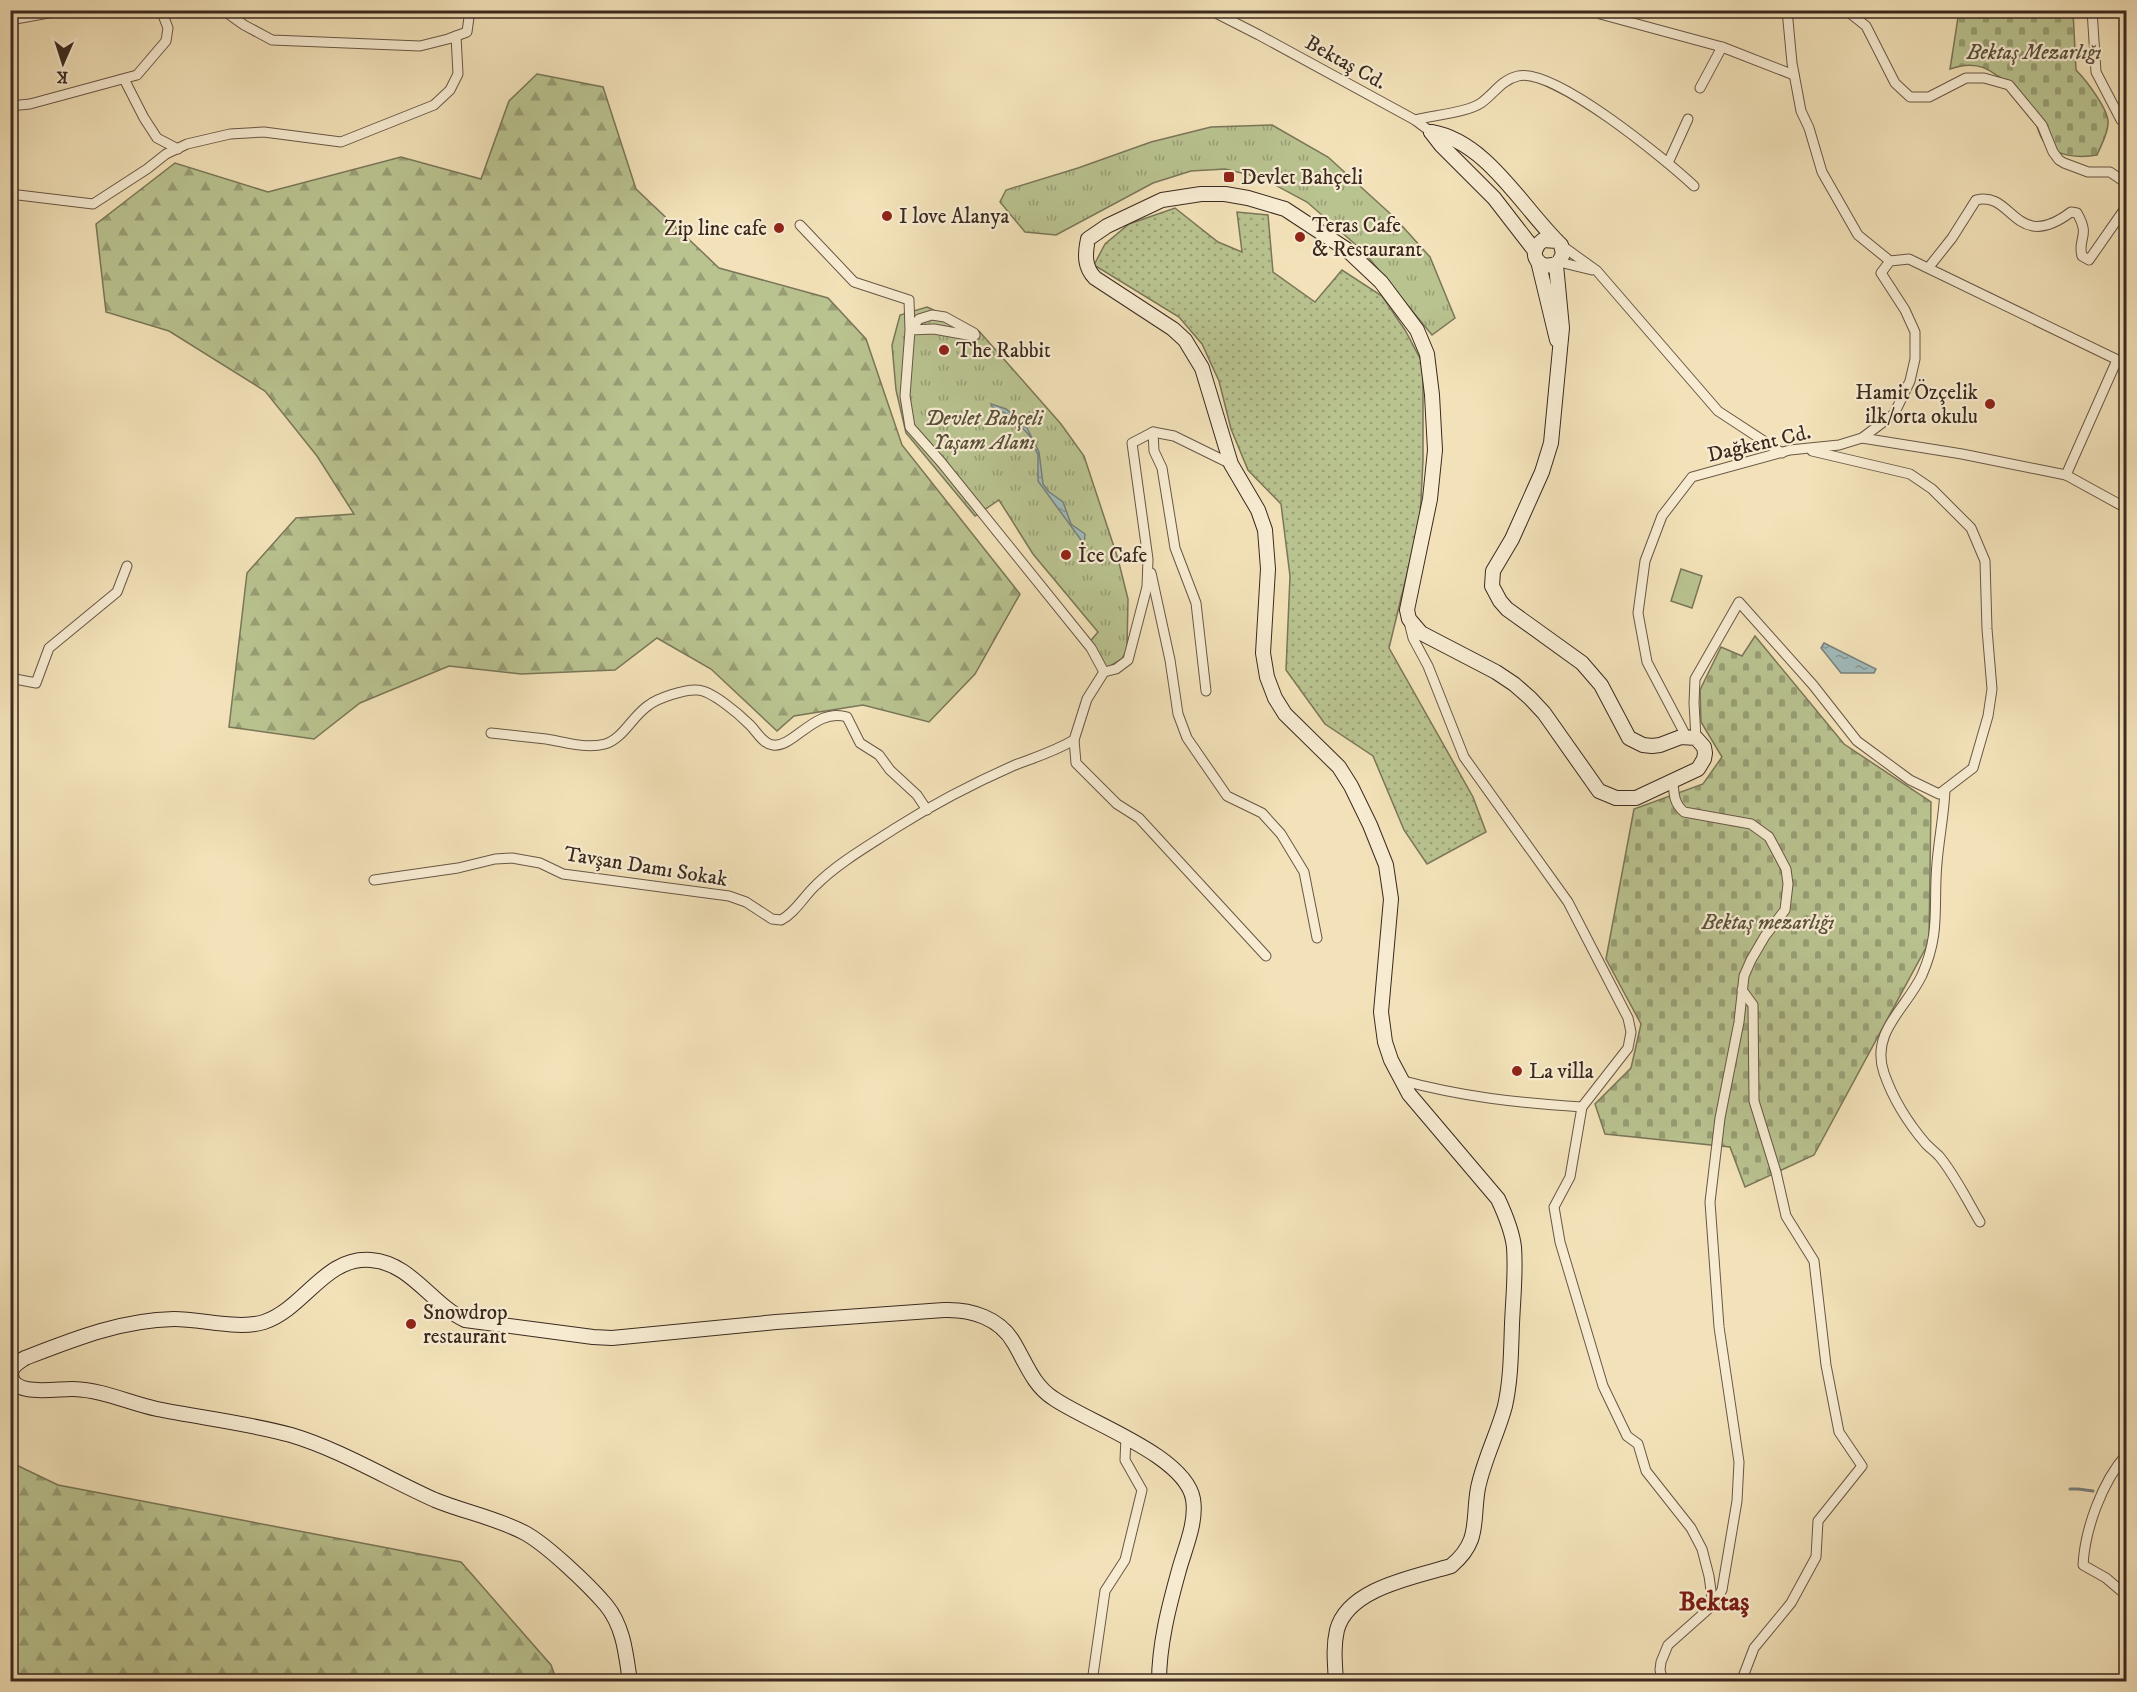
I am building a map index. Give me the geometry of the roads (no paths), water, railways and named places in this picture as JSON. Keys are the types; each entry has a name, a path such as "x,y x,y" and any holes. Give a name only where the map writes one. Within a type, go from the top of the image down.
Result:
{"street":[{"path":"10,20 65,10"},
{"path":"10,106 30,104 137,75 166,40 168,28 161,10"},
{"path":"223,10 244,25 272,40 420,46 467,32 470,10"},
{"name":"Bektaş Cd.","path":"1210,10 1415,120 1431,132"},
{"path":"1595,10 1600,14 1722,47 1794,75"},
{"path":"1787,10 1794,75 1801,111 1809,128 1822,172 1858,235 1890,261 1910,259 1929,267 2127,364"},
{"path":"1846,10 1866,26 1896,83 1910,98 1929,97 1966,78 1984,78 2009,85 2042,125 2053,152 2059,160 2064,164 2088,171 2110,172 2127,183"},
{"path":"2092,10 2096,72 2121,120"},
{"path":"10,194 93,204 138,176 166,154 187,144 230,134 264,132 341,142 434,105 450,90 458,74 456,36"},
{"path":"1700,88 1722,47"},
{"path":"1415,120 1465,110 1480,103 1503,83 1519,75 1537,78 1555,83 1612,121 1668,163 1694,186"},
{"path":"124,79 157,138 178,149"},
{"path":"1668,163 1688,119"},
{"path":"1431,132 1445,134 1456,140 1490,166 1559,243 1597,271 1718,411 1782,453"},
{"path":"1431,132 1494,198 1547,267 1558,264 1597,271"},
{"path":"1336,1682 1335,1646 1338,1628 1345,1613 1355,1602 1368,1593 1451,1566 1461,1558 1469,1546 1475,1528 1478,1488 1500,1424 1509,1376 1514,1245 1498,1199 1409,1094 1400,1080 1385,1042 1381,1012 1391,899 1386,865 1370,825 1339,767 1285,714 1275,698 1267,677 1263,653 1268,569 1265,530 1258,510 1231,464 1207,383 1195,354 1173,329 1095,278 1088,271 1086,262 1088,239 1107,226 1162,200 1201,194 1225,194 1284,209 1346,249 1382,282 1417,330 1427,354 1435,450 1430,499 1407,610 1413,638 1428,666 1464,757 1568,902 1628,1018 1632,1032 1628,1048 1582,1107 1570,1177 1554,1207 1560,1242 1603,1386 1627,1436 1638,1444 1646,1471 1691,1528 1702,1549 1710,1576 1713,1605"},
{"path":"1929,267 1952,238 1976,201 1984,198 2008,210 2017,220 2036,227 2056,223 2071,212 2077,213 2083,223 2085,235 2080,248 2082,256 2089,260 2127,207"},
{"path":"800,225 854,282 909,300 910,330 905,396 909,427 941,462 1091,648 1104,672"},
{"path":"1559,243 1543,240 1536,246 1548,306 1559,345"},
{"path":"1559,243 1563,254 1558,264 1562,328 1551,443 1542,472 1520,521 1493,571 1492,585 1500,602 1507,609 1582,663 1593,674 1602,685 1629,738 1643,745 1652,746 1691,737"},
{"name":"Dağkent Cd.","path":"1691,737 1647,662 1638,613 1645,561 1662,516 1692,477 1782,453 1839,445 1862,438 1894,414 1910,381 1915,359 1915,332 1905,310 1881,273 1890,261"},
{"path":"932,315 959,323 975,335 934,329 910,330 919,319 932,315"},
{"path":"2066,476 2117,360"},
{"path":"1231,464 1174,436 1153,432 1132,443 1148,559 1170,660 1178,714 1187,738 1227,796 1262,813 1281,834 1304,872 1317,938"},
{"path":"1153,432 1154,451 1162,468 1175,548 1196,603 1206,691"},
{"path":"1862,438 1962,454 2066,476 2127,508"},
{"path":"1691,737 1695,679 1739,602 1813,685 1857,741 1910,780 1939,794 1973,768 1988,716 1992,689 1985,561 1971,528 1932,489 1910,474 1804,450"},
{"path":"1148,559 1147,587 1128,660 1116,669 1104,672 1087,699 1074,740 1076,763 1117,804 1139,818 1266,956"},
{"path":"10,678 36,683 49,648 117,592 127,567"},
{"path":"1409,619 1420,633 1478,661 1522,691 1544,713 1599,792 1616,798 1636,798 1698,769 1705,753 1704,747 1691,737"},
{"path":"491,733 590,747 608,744 649,704 684,691 699,689 723,702 750,724 765,742 774,745 785,743 826,717 838,714 847,717 860,743 879,755 890,770 917,795 927,810"},
{"name":"Tavşan Damı Sokak","path":"374,880 458,868 495,859 527,860 540,863 563,874 729,896 746,902 776,920 785,918 817,884 842,865 927,810 986,779 1016,765 1054,752 1074,740"},
{"path":"1663,1682 1661,1662 1668,1646 1713,1605 1722,1590 1737,1501 1738,1462 1719,1327 1710,1202 1720,1118 1739,1022 1744,976 1765,936 1785,910 1788,884 1786,868 1769,837 1761,829 1751,824 1684,812 1677,806 1674,798 1673,782"},
{"path":"1945,790 1936,863 1936,926 1931,951 1921,977 1888,1027 1881,1041 1881,1050 1884,1072 1906,1118 1939,1157 1980,1222"},
{"path":"1741,1682 1754,1648 1791,1603 1816,1557 1818,1521 1862,1466 1839,1432 1826,1365 1814,1261 1786,1216 1776,1172 1754,1101 1753,1005 1742,990"},
{"path":"1400,1080 1446,1092 1515,1103 1582,1107"},
{"path":"630,1682 621,1633 606,1606 540,1543 525,1533 451,1507 334,1452 291,1436 155,1408 97,1391 59,1388 23,1390 13,1383 12,1370 18,1362 84,1335 133,1323 174,1319 249,1325 262,1323 290,1309 337,1267 356,1260 370,1259 387,1262 404,1271 439,1304 465,1320 593,1337 612,1338 765,1322 944,1310 978,1314 998,1324 1013,1340 1033,1378 1051,1397 1126,1437 1174,1468 1183,1478 1193,1499 1194,1515 1176,1579 1159,1658 1159,1682"},
{"path":"1092,1682 1105,1591 1125,1560 1142,1490 1125,1460 1126,1437"},
{"path":"2127,1455 2114,1469 2094,1515 2084,1542 2082,1565 2106,1578 2127,1595"}],"water":[{"path":"991,404 1006,409 1026,426 1039,452 1043,484 1048,491 1063,502 1071,524 1085,534 1084,544 1038,481 1038,455 1029,435 1011,416 992,407"},
{"path":"1824,643 1876,669 1874,673 1841,673 1821,648"}],"waterway":[{"path":"2070,1489 2093,1491"}],"place":[{"name":"Devlet Bahçeli","path":"1229,177"},
{"name":"I love Alanya","path":"887,216"},
{"name":"Zip line cafe","path":"779,228"},
{"name":"Teras Cafe & Restaurant","path":"1300,237"},
{"name":"The Rabbit","path":"944,350"},
{"name":"Hamit Özçelik ilk/orta okulu","path":"1990,404"},
{"name":"İce Cafe","path":"1066,555"},
{"name":"La villa","path":"1517,1071"},
{"name":"Snowdrop restaurant","path":"411,1324"}],"district":[{"name":"Bektaş","path":"1714,1601"}],"park label":[{"name":"Bektaş Mezarlığı","path":"2034,52"},
{"name":"Devlet Bahçeli Yaşam Alanı","path":"984,430"},
{"name":"Bektaş mezarlığı","path":"1768,922"}]}
